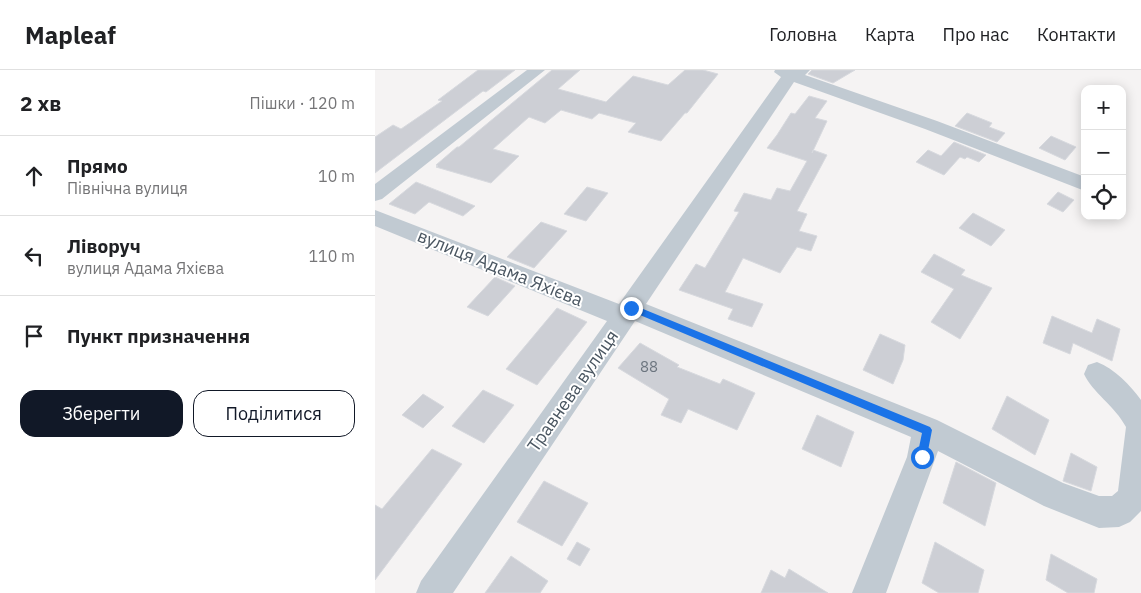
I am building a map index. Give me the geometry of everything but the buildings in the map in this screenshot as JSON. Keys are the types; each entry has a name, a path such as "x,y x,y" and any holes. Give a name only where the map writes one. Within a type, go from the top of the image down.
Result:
{"street":[{"path":"375,194 537,70"},
{"path":"790,72 1081,182"},
{"name":"Травнева вулиця","path":"433,593 628,312 790,72"},
{"name":"вулиця Адама Яхієва","path":"375,218 628,312 927,430 1055,495 1099,512 1119,511 1131,498 1140,427 1127,403 1097,374"},
{"path":"869,593 922,457 927,430"}],"route":[{"path":"631,308 927,430 922,457"}]}
